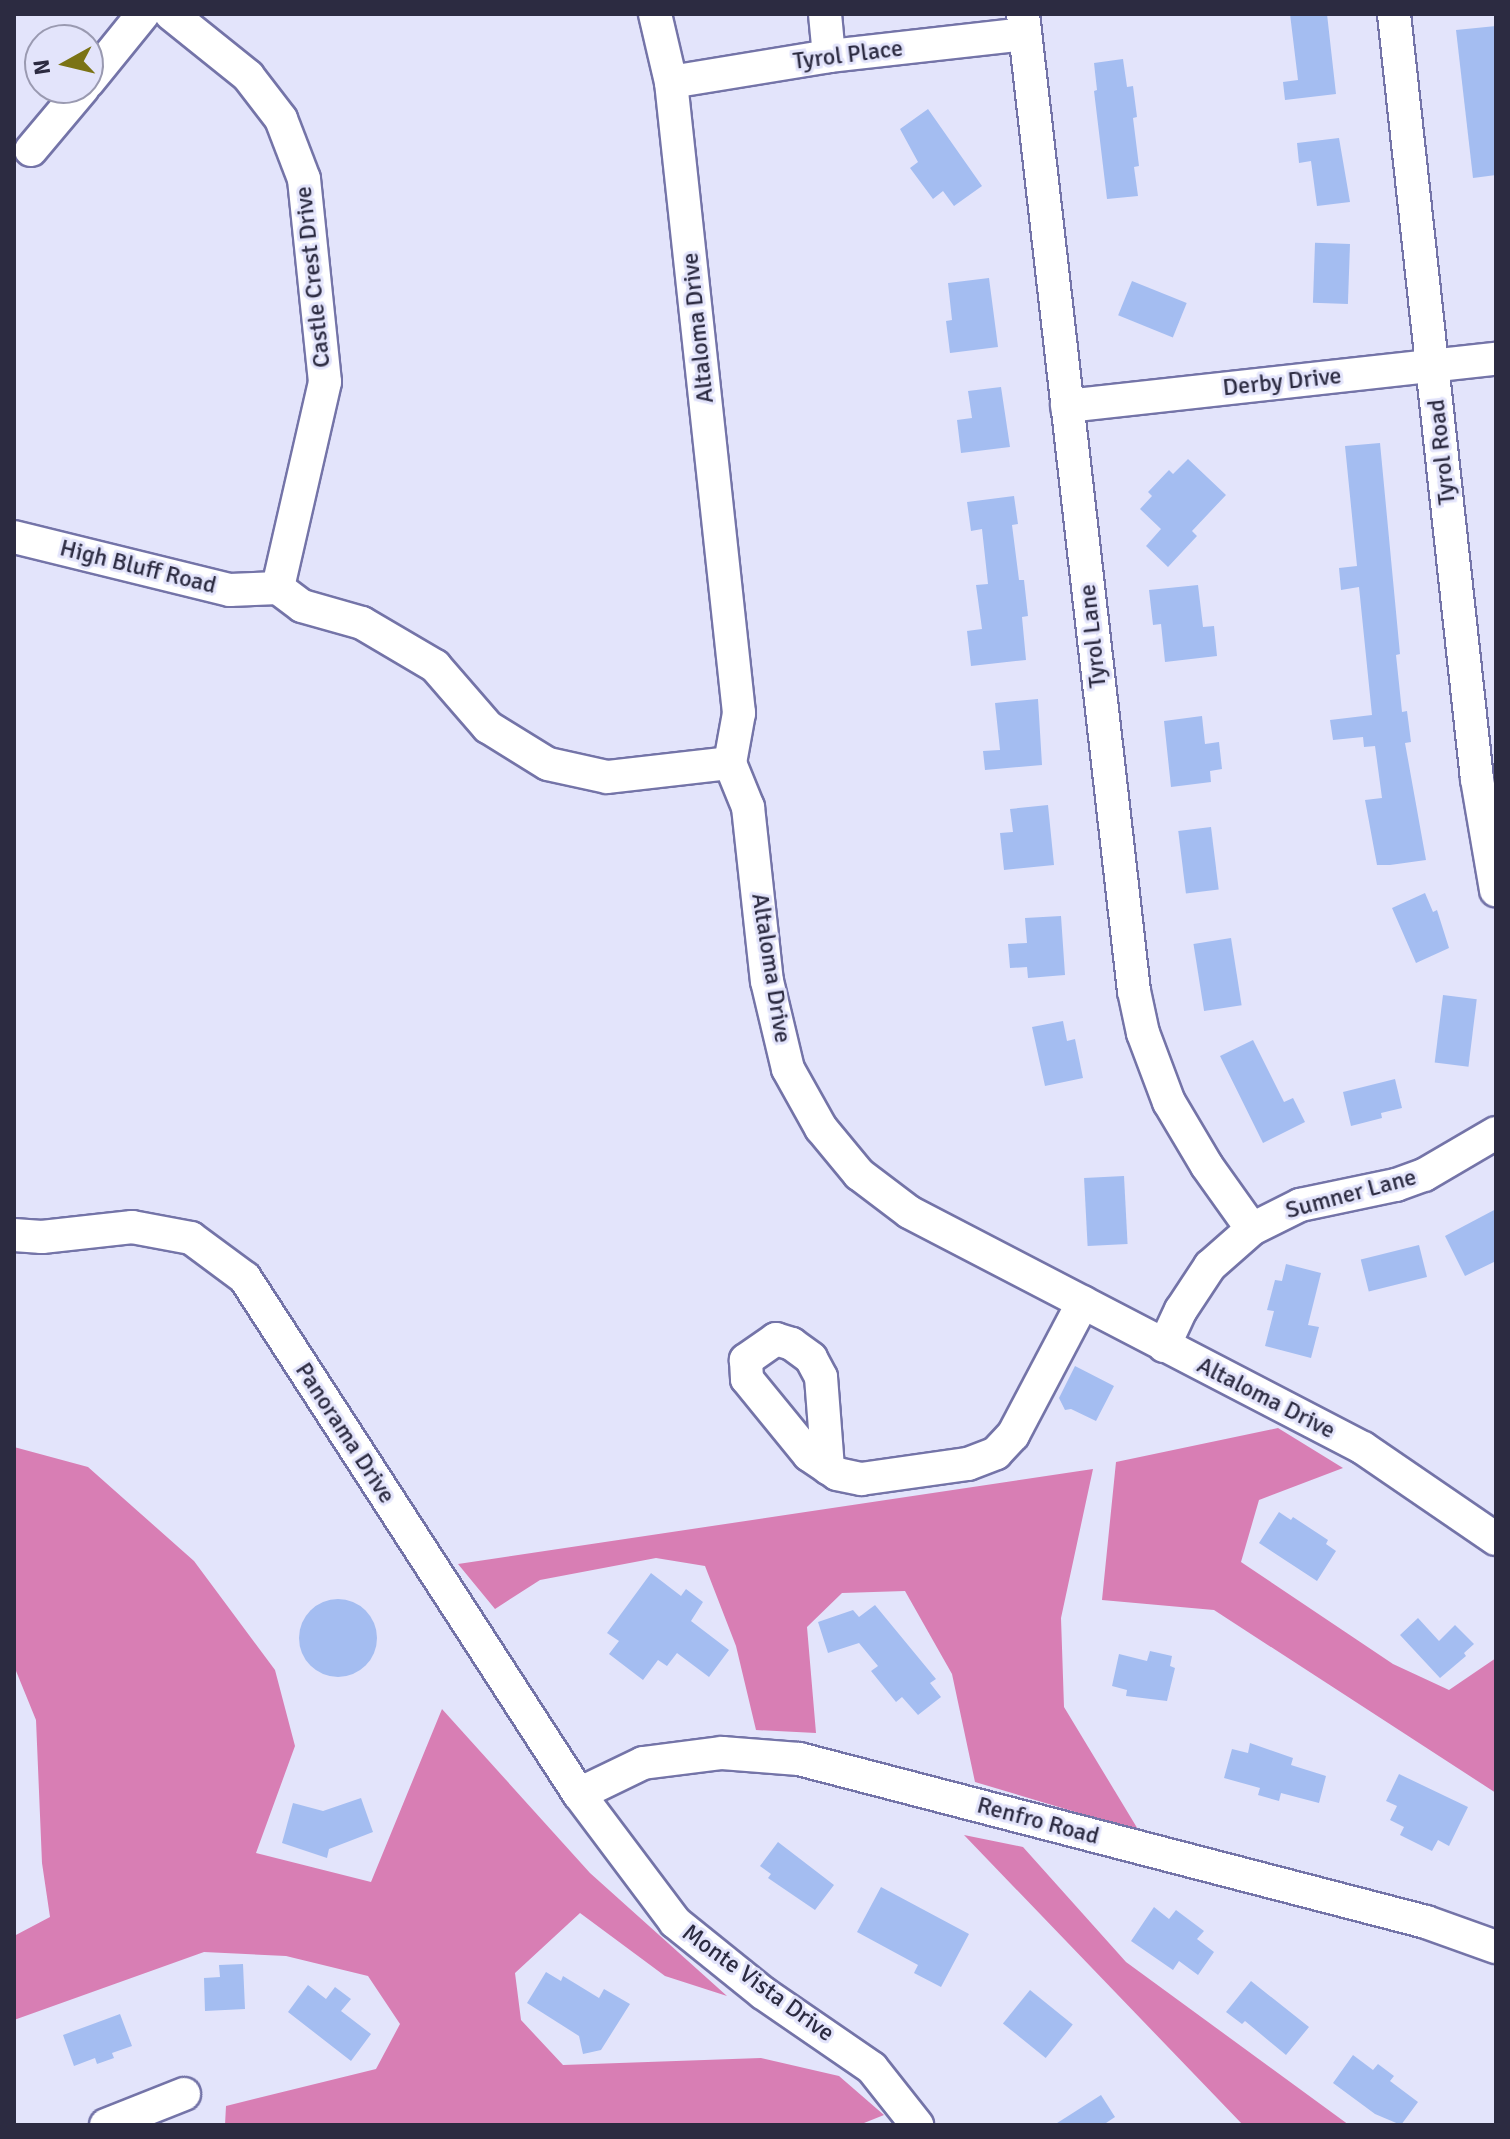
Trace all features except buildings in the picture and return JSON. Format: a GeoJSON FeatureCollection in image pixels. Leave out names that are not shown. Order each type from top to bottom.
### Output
{"type":"FeatureCollection","features":[{"type":"Feature","properties":{"kind":"street"},"geometry":{"type":"LineString","coordinates":[[104,62],[143,14]]}},
{"type":"Feature","properties":{"kind":"street","name":"Castle Crest Drive"},"geometry":{"type":"LineString","coordinates":[[171,14],[248,76],[281,119],[304,179],[325,382],[278,588]]}},
{"type":"Feature","properties":{"kind":"street","name":"Altaloma Drive"},"geometry":{"type":"LineString","coordinates":[[655,14],[671,82],[739,713],[730,763],[748,807],[767,981],[788,1069],[821,1128],[859,1174],[909,1212],[1363,1448],[1496,1539]]}},
{"type":"Feature","properties":{"kind":"street"},"geometry":{"type":"LineString","coordinates":[[825,14],[829,56]]}},
{"type":"Feature","properties":{"kind":"street","name":"Tyrol Road"},"geometry":{"type":"LineString","coordinates":[[1394,14],[1432,365],[1482,691],[1484,831],[1496,890]]}},
{"type":"Feature","properties":{"kind":"street","name":"Tyrol Place"},"geometry":{"type":"LineString","coordinates":[[671,82],[1024,24]]}},
{"type":"Feature","properties":{"kind":"street","name":"Tyrol Lane"},"geometry":{"type":"LineString","coordinates":[[1024,24],[1127,951],[1137,1005],[1154,1068],[1169,1102],[1207,1166],[1252,1229]]}},
{"type":"Feature","properties":{"kind":"street"},"geometry":{"type":"LineString","coordinates":[[31,150],[70,104]]}},
{"type":"Feature","properties":{"kind":"street","name":"Derby Drive"},"geometry":{"type":"LineString","coordinates":[[1067,406],[1496,359]]}},
{"type":"Feature","properties":{"kind":"street","name":"High Bluff Road"},"geometry":{"type":"LineString","coordinates":[[14,537],[230,590],[278,588]]}},
{"type":"Feature","properties":{"kind":"street"},"geometry":{"type":"LineString","coordinates":[[278,588],[302,606],[362,623],[407,647],[435,666],[488,727],[548,764],[607,777],[730,763]]}},
{"type":"Feature","properties":{"kind":"street","name":"Sumner Lane"},"geometry":{"type":"LineString","coordinates":[[1164,1346],[1181,1310],[1210,1266],[1252,1229],[1300,1205],[1396,1185],[1424,1175],[1496,1133]]}},
{"type":"Feature","properties":{"kind":"street","name":"Panorama Drive"},"geometry":{"type":"LineString","coordinates":[[14,1235],[42,1237],[132,1227],[191,1238],[245,1278],[579,1794]]}},
{"type":"Feature","properties":{"kind":"street"},"geometry":{"type":"LineString","coordinates":[[828,1468],[837,1474],[861,1479],[968,1464],[996,1453],[1013,1435],[1083,1302]]}},
{"type":"Feature","properties":{"kind":"street","name":"Renfro Road"},"geometry":{"type":"LineString","coordinates":[[579,1794],[643,1763],[722,1753],[799,1759],[1426,1922],[1496,1947]]}},
{"type":"Feature","properties":{"kind":"street","name":"Monte Vista Drive"},"geometry":{"type":"LineString","coordinates":[[579,1794],[675,1922],[763,1993],[872,2068],[917,2125]]}},
{"type":"Feature","properties":{"kind":"street"},"geometry":{"type":"LineString","coordinates":[[106,2125],[184,2094]]}},
{"type":"Feature","properties":{"kind":"shaded area"},"geometry":{"type":"Polygon","coordinates":[[[1278,1428],[1343,1468],[1259,1500],[1241,1562],[1393,1664],[1449,1690],[1496,1658],[1496,1793],[1214,1610],[1102,1600],[1116,1462],[1278,1428]]]}},
{"type":"Feature","properties":{"kind":"shaded area"},"geometry":{"type":"Polygon","coordinates":[[[14,1447],[88,1467],[194,1561],[275,1670],[295,1746],[256,1853],[371,1882],[442,1709],[590,1873],[727,1996],[665,1976],[580,1913],[515,1973],[521,2020],[563,2065],[761,2058],[839,2076],[884,2115],[859,2125],[225,2125],[226,2106],[376,2069],[400,2024],[368,1976],[286,1956],[204,1952],[14,2020],[14,1936],[50,1917],[42,1863],[36,1720],[14,1666],[14,1447]]]}},
{"type":"Feature","properties":{"kind":"shaded area"},"geometry":{"type":"Polygon","coordinates":[[[1093,1469],[1061,1618],[1064,1707],[1139,1831],[975,1782],[952,1674],[905,1591],[842,1593],[807,1627],[816,1733],[756,1730],[736,1646],[705,1566],[656,1558],[540,1580],[495,1609],[458,1564],[1093,1469]]]}},
{"type":"Feature","properties":{"kind":"shaded area"},"geometry":{"type":"Polygon","coordinates":[[[964,1835],[1023,1847],[1126,1962],[1349,2125],[1243,2125],[964,1835]]]}}]}
